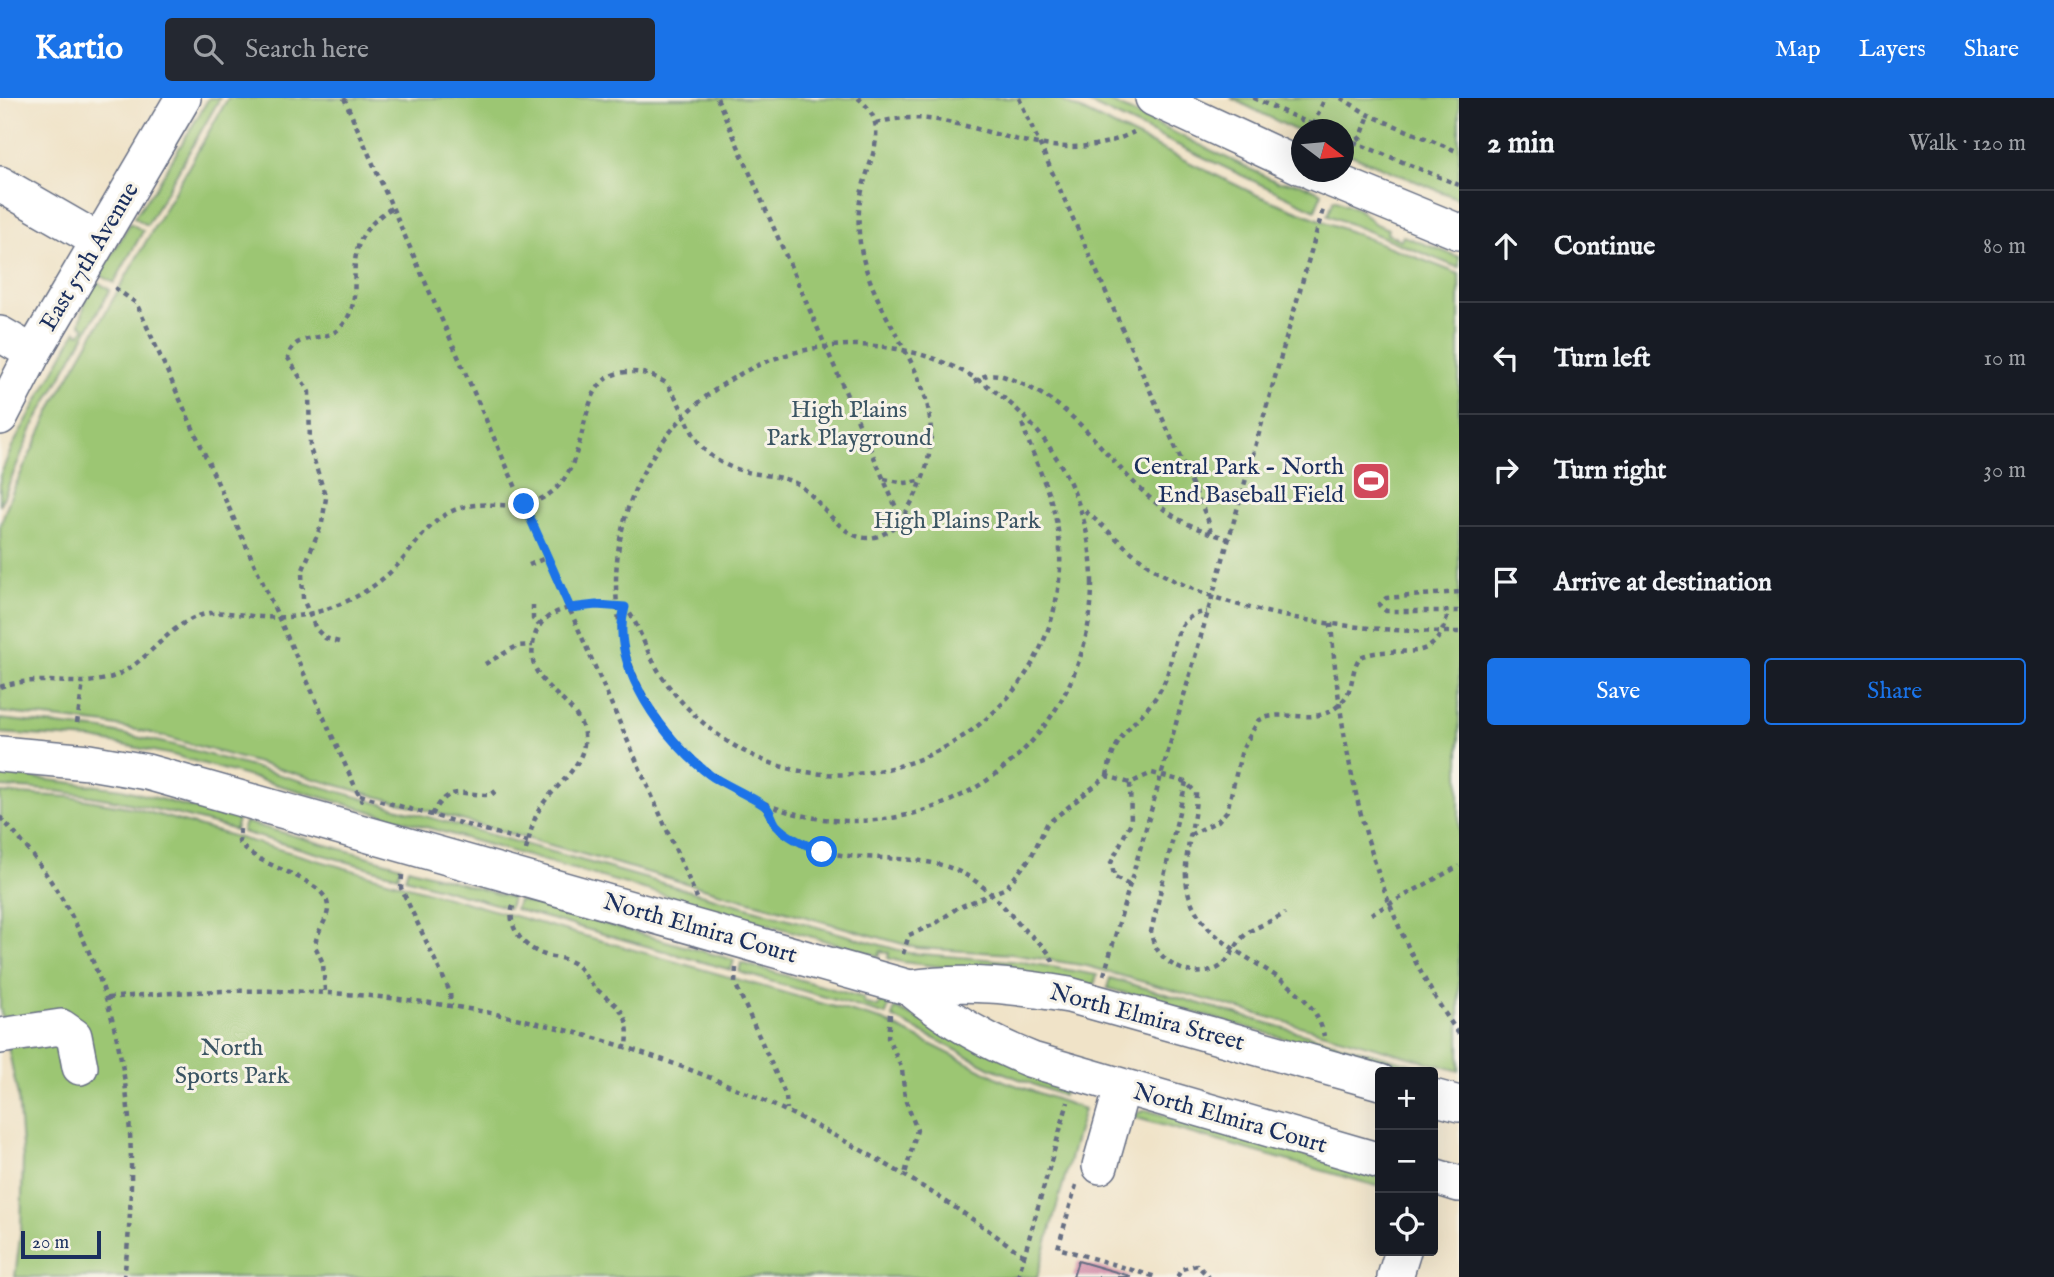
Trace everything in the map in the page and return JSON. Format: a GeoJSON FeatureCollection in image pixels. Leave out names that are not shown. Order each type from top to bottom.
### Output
{"type":"FeatureCollection","features":[{"type":"Feature","properties":{"kind":"street","name":"East 57th Avenue"},"geometry":{"type":"LineString","coordinates":[[0,417],[33,353],[183,98]]}},
{"type":"Feature","properties":{"kind":"street"},"geometry":{"type":"LineString","coordinates":[[1153,98],[1291,162]]}},
{"type":"Feature","properties":{"kind":"street"},"geometry":{"type":"LineString","coordinates":[[0,184],[99,241]]}},
{"type":"Feature","properties":{"kind":"street"},"geometry":{"type":"LineString","coordinates":[[1321,184],[1459,232]]}},
{"type":"Feature","properties":{"kind":"street"},"geometry":{"type":"LineString","coordinates":[[0,334],[33,353]]}},
{"type":"Feature","properties":{"kind":"street","name":"North Elmira Court"},"geometry":{"type":"LineString","coordinates":[[0,754],[89,762],[148,772],[901,986],[940,1013],[1008,1050],[1122,1088],[1375,1160]]}},
{"type":"Feature","properties":{"kind":"street","name":"North Elmira Street"},"geometry":{"type":"LineString","coordinates":[[901,986],[948,983],[1021,987],[1069,995],[1375,1081]]}},
{"type":"Feature","properties":{"kind":"street"},"geometry":{"type":"LineString","coordinates":[[0,1036],[61,1027],[74,1036],[80,1067]]}},
{"type":"Feature","properties":{"kind":"street"},"geometry":{"type":"LineString","coordinates":[[1090,1169],[1122,1088]]}},
{"type":"Feature","properties":{"kind":"street"},"geometry":{"type":"LineString","coordinates":[[1438,1098],[1459,1104]]}},
{"type":"Feature","properties":{"kind":"street"},"geometry":{"type":"LineString","coordinates":[[1438,1178],[1459,1184]]}},
{"type":"Feature","properties":{"kind":"street"},"geometry":{"type":"LineString","coordinates":[[1395,1277],[1401,1256]]}},
{"type":"Feature","properties":{"kind":"path"},"geometry":{"type":"LineString","coordinates":[[344,98],[694,890]]}},
{"type":"Feature","properties":{"kind":"path"},"geometry":{"type":"LineString","coordinates":[[716,98],[901,519]]}},
{"type":"Feature","properties":{"kind":"path"},"geometry":{"type":"LineString","coordinates":[[0,687],[28,679],[83,682],[106,680],[135,666],[178,626],[194,618],[226,613],[279,618],[307,614],[338,605],[371,587],[402,560],[432,524],[446,514],[482,503],[524,504],[550,494],[570,472],[581,444],[588,407],[602,380],[626,372],[656,376],[673,392],[691,434],[715,458],[730,467],[797,484],[848,532],[872,537],[883,534],[901,519],[921,481],[930,438],[928,405],[917,369],[872,290],[860,240],[861,197],[875,148],[876,123],[867,105],[858,98]]}},
{"type":"Feature","properties":{"kind":"path"},"geometry":{"type":"LineString","coordinates":[[1019,98],[1203,508],[1211,533]]}},
{"type":"Feature","properties":{"kind":"path"},"geometry":{"type":"LineString","coordinates":[[1254,98],[1299,119]]}},
{"type":"Feature","properties":{"kind":"path"},"geometry":{"type":"LineString","coordinates":[[1315,119],[1325,98]]}},
{"type":"Feature","properties":{"kind":"path"},"geometry":{"type":"LineString","coordinates":[[1341,98],[1370,115],[1459,152]]}},
{"type":"Feature","properties":{"kind":"path"},"geometry":{"type":"LineString","coordinates":[[1370,115],[1361,137],[1354,143],[1459,185]]}},
{"type":"Feature","properties":{"kind":"path"},"geometry":{"type":"LineString","coordinates":[[876,123],[890,118],[928,117],[1038,144],[1104,144],[1134,132]]}},
{"type":"Feature","properties":{"kind":"path"},"geometry":{"type":"LineString","coordinates":[[1100,987],[1320,216],[1321,184]]}},
{"type":"Feature","properties":{"kind":"path"},"geometry":{"type":"LineString","coordinates":[[339,642],[325,638],[307,614],[301,586],[302,572],[322,523],[326,498],[310,449],[309,392],[291,366],[290,349],[297,342],[334,333],[342,326],[351,305],[354,260],[361,236],[378,216],[393,207]]}},
{"type":"Feature","properties":{"kind":"path"},"geometry":{"type":"LineString","coordinates":[[115,288],[136,303],[145,320],[359,795],[528,842],[542,805],[581,754],[583,733],[572,711],[536,669],[533,645],[539,625],[547,617],[570,608],[596,605],[625,607],[636,619],[654,664],[682,702],[719,735],[741,749],[785,767],[829,774],[877,772],[926,759],[972,733],[1011,695],[1040,650],[1055,606],[1060,565],[1056,513],[1021,422]]}},
{"type":"Feature","properties":{"kind":"path"},"geometry":{"type":"LineString","coordinates":[[625,598],[620,625],[626,655],[639,688],[674,742],[710,775],[766,806],[802,816],[867,821],[917,814],[964,795],[987,781],[1026,748],[1044,727],[1070,684],[1086,633],[1093,583],[1084,511],[1068,476],[1045,439],[974,382],[946,366],[908,352],[858,342],[793,347],[743,367],[709,389],[682,415],[659,445],[640,482],[629,534]]}},
{"type":"Feature","properties":{"kind":"path"},"geometry":{"type":"LineString","coordinates":[[974,382],[984,374],[993,373],[1024,385],[1058,404],[1084,426],[1150,498],[1180,520],[1228,539]]}},
{"type":"Feature","properties":{"kind":"path"},"geometry":{"type":"LineString","coordinates":[[883,478],[905,483],[921,481]]}},
{"type":"Feature","properties":{"kind":"path"},"geometry":{"type":"LineString","coordinates":[[1084,511],[1157,571],[1212,596],[1331,623],[1402,631],[1459,632]]}},
{"type":"Feature","properties":{"kind":"path"},"geometry":{"type":"LineString","coordinates":[[529,565],[548,557]]}},
{"type":"Feature","properties":{"kind":"path"},"geometry":{"type":"LineString","coordinates":[[1459,592],[1386,598],[1379,604],[1386,611],[1459,611]]}},
{"type":"Feature","properties":{"kind":"path"},"geometry":{"type":"LineString","coordinates":[[533,605],[533,619],[539,625]]}},
{"type":"Feature","properties":{"kind":"path"},"geometry":{"type":"LineString","coordinates":[[905,1174],[916,1130],[905,1099],[902,1069],[888,1038],[887,1028],[901,986],[909,935],[935,924],[957,908],[1006,888],[1023,868],[1047,824],[1107,776],[1116,743],[1157,696],[1165,682],[1171,653],[1182,625],[1189,617],[1207,612]]}},
{"type":"Feature","properties":{"kind":"path"},"geometry":{"type":"LineString","coordinates":[[1190,835],[1218,821],[1227,811],[1242,750],[1258,722],[1277,715],[1313,718],[1339,705],[1349,690],[1360,657],[1430,646],[1443,632],[1448,613]]}},
{"type":"Feature","properties":{"kind":"path"},"geometry":{"type":"LineString","coordinates":[[1331,623],[1339,705],[1354,791],[1390,903],[1414,955],[1459,1034]]}},
{"type":"Feature","properties":{"kind":"path"},"geometry":{"type":"LineString","coordinates":[[485,664],[517,646],[533,645]]}},
{"type":"Feature","properties":{"kind":"path"},"geometry":{"type":"LineString","coordinates":[[77,723],[83,682]]}},
{"type":"Feature","properties":{"kind":"path"},"geometry":{"type":"LineString","coordinates":[[1107,776],[1129,783],[1145,774],[1161,775],[1186,782],[1196,793],[1186,860],[1189,894],[1205,922],[1234,950],[1297,993],[1316,1016],[1324,1036]]}},
{"type":"Feature","properties":{"kind":"path"},"geometry":{"type":"LineString","coordinates":[[1186,782],[1151,932],[1152,944],[1168,962],[1193,971],[1217,968],[1246,934],[1285,914]]}},
{"type":"Feature","properties":{"kind":"path"},"geometry":{"type":"LineString","coordinates":[[1129,783],[1131,822],[1111,863],[1115,878],[1129,885]]}},
{"type":"Feature","properties":{"kind":"path"},"geometry":{"type":"LineString","coordinates":[[432,815],[445,796],[452,793],[491,795],[497,790]]}},
{"type":"Feature","properties":{"kind":"path"},"geometry":{"type":"LineString","coordinates":[[766,806],[777,826],[784,832],[822,852],[857,858],[924,860],[962,873],[993,895],[1027,933],[1046,949],[1053,962]]}},
{"type":"Feature","properties":{"kind":"path"},"geometry":{"type":"LineString","coordinates":[[242,821],[238,834],[243,849],[310,883],[325,897],[328,908],[315,946],[323,963],[325,991]]}},
{"type":"Feature","properties":{"kind":"path"},"geometry":{"type":"LineString","coordinates":[[1371,914],[1459,866]]}},
{"type":"Feature","properties":{"kind":"path"},"geometry":{"type":"LineString","coordinates":[[404,867],[401,888],[450,992],[452,1005]]}},
{"type":"Feature","properties":{"kind":"path"},"geometry":{"type":"LineString","coordinates":[[515,898],[511,912],[516,932],[542,954],[573,962],[598,990],[618,1004],[627,1023],[627,1046]]}},
{"type":"Feature","properties":{"kind":"path"},"geometry":{"type":"LineString","coordinates":[[738,961],[735,983],[786,1096],[787,1110]]}},
{"type":"Feature","properties":{"kind":"path"},"geometry":{"type":"LineString","coordinates":[[108,999],[208,990],[325,991],[452,1005],[555,1026],[627,1046],[731,1084],[787,1110],[905,1174],[1024,1256]]}},
{"type":"Feature","properties":{"kind":"path"},"geometry":{"type":"LineString","coordinates":[[1018,1277],[1072,1088]]}},
{"type":"Feature","properties":{"kind":"path"},"geometry":{"type":"LineString","coordinates":[[1090,1169],[1058,1248],[1156,1276]]}},
{"type":"Feature","properties":{"kind":"path"},"geometry":{"type":"LineString","coordinates":[[1177,1277],[1182,1269],[1197,1265],[1209,1277]]}},
{"type":"Feature","properties":{"kind":"green space"},"geometry":{"type":"Polygon","coordinates":[[[209,98],[220,98],[147,225],[134,217],[158,184],[209,98]]]}},
{"type":"Feature","properties":{"kind":"green space","name":"High Plains Park"},"geometry":{"type":"Polygon","coordinates":[[[228,98],[1056,98],[1259,196],[1459,274],[1459,1071],[1087,966],[1011,954],[917,948],[151,733],[107,724],[0,712],[0,526],[11,495],[55,401],[228,98]]]}},
{"type":"Feature","properties":{"kind":"green space"},"geometry":{"type":"Polygon","coordinates":[[[1078,98],[1102,98],[1277,182],[1300,183],[1322,193],[1315,210],[1078,98]]]}},
{"type":"Feature","properties":{"kind":"green space"},"geometry":{"type":"Polygon","coordinates":[[[1231,98],[1459,98],[1459,199],[1354,156],[1354,119],[1291,119],[1291,128],[1231,98]]]}},
{"type":"Feature","properties":{"kind":"green space"},"geometry":{"type":"Polygon","coordinates":[[[1334,199],[1358,209],[1375,224],[1388,229],[1387,234],[1401,240],[1403,236],[1459,257],[1459,268],[1328,215],[1334,199]]]}},
{"type":"Feature","properties":{"kind":"green space"},"geometry":{"type":"Polygon","coordinates":[[[130,223],[143,231],[114,283],[100,275],[130,223]]]}},
{"type":"Feature","properties":{"kind":"green space"},"geometry":{"type":"Polygon","coordinates":[[[96,281],[110,290],[32,428],[0,506],[0,476],[12,447],[76,331],[80,334],[85,327],[80,324],[86,298],[96,281]]]}},
{"type":"Feature","properties":{"kind":"green space"},"geometry":{"type":"Polygon","coordinates":[[[0,719],[103,730],[174,745],[909,953],[1023,962],[1097,975],[1094,985],[902,962],[888,958],[889,953],[881,951],[879,956],[173,755],[93,739],[0,733],[0,719]]]}},
{"type":"Feature","properties":{"kind":"green space"},"geometry":{"type":"Polygon","coordinates":[[[0,774],[122,789],[238,820],[235,830],[119,801],[60,791],[0,787],[0,774]]]}},
{"type":"Feature","properties":{"kind":"green space","name":"North Sports Park"},"geometry":{"type":"Polygon","coordinates":[[[0,793],[70,797],[134,808],[884,1021],[1004,1081],[1084,1109],[1037,1277],[15,1277],[21,1230],[23,1159],[18,1096],[0,1008],[0,793]]]}},
{"type":"Feature","properties":{"kind":"green space"},"geometry":{"type":"Polygon","coordinates":[[[245,822],[401,866],[398,876],[242,832],[245,822]]]}},
{"type":"Feature","properties":{"kind":"green space"},"geometry":{"type":"Polygon","coordinates":[[[408,868],[512,898],[509,908],[405,878],[408,868]]]}},
{"type":"Feature","properties":{"kind":"green space"},"geometry":{"type":"Polygon","coordinates":[[[518,900],[734,960],[731,970],[515,909],[518,900]]]}},
{"type":"Feature","properties":{"kind":"green space"},"geometry":{"type":"Polygon","coordinates":[[[741,963],[864,998],[863,1003],[878,1007],[880,1002],[889,1005],[886,1015],[739,972],[741,963]]]}},
{"type":"Feature","properties":{"kind":"green space"},"geometry":{"type":"Polygon","coordinates":[[[1110,978],[1417,1066],[1386,1067],[1107,988],[1110,978]]]}},
{"type":"Feature","properties":{"kind":"green space"},"geometry":{"type":"Polygon","coordinates":[[[895,1008],[1065,1086],[1063,1096],[991,1068],[892,1017],[895,1008]]]}},
{"type":"Feature","properties":{"kind":"green space"},"geometry":{"type":"Polygon","coordinates":[[[1146,1110],[1375,1176],[1375,1186],[1130,1116],[1146,1110]]]}},
{"type":"Feature","properties":{"kind":"building"},"geometry":{"type":"Polygon","coordinates":[[[1078,1261],[1130,1276],[1130,1277],[1073,1277],[1078,1261]]]}},
{"type":"Feature","properties":{"kind":"place","name":"Central Park - North End Baseball Field"},"geometry":{"type":"Point","coordinates":[1371,481]}},
{"type":"Feature","properties":{"kind":"route"},"geometry":{"type":"LineString","coordinates":[[524,504],[570,608],[596,605],[625,607],[620,625],[634,678],[658,721],[674,742],[710,775],[729,788],[766,806],[777,826],[784,832],[822,852]]}},
{"type":"Feature","properties":{"kind":"park label","name":"High Plains Park Playground"},"geometry":{"type":"Point","coordinates":[849,424]}}]}
